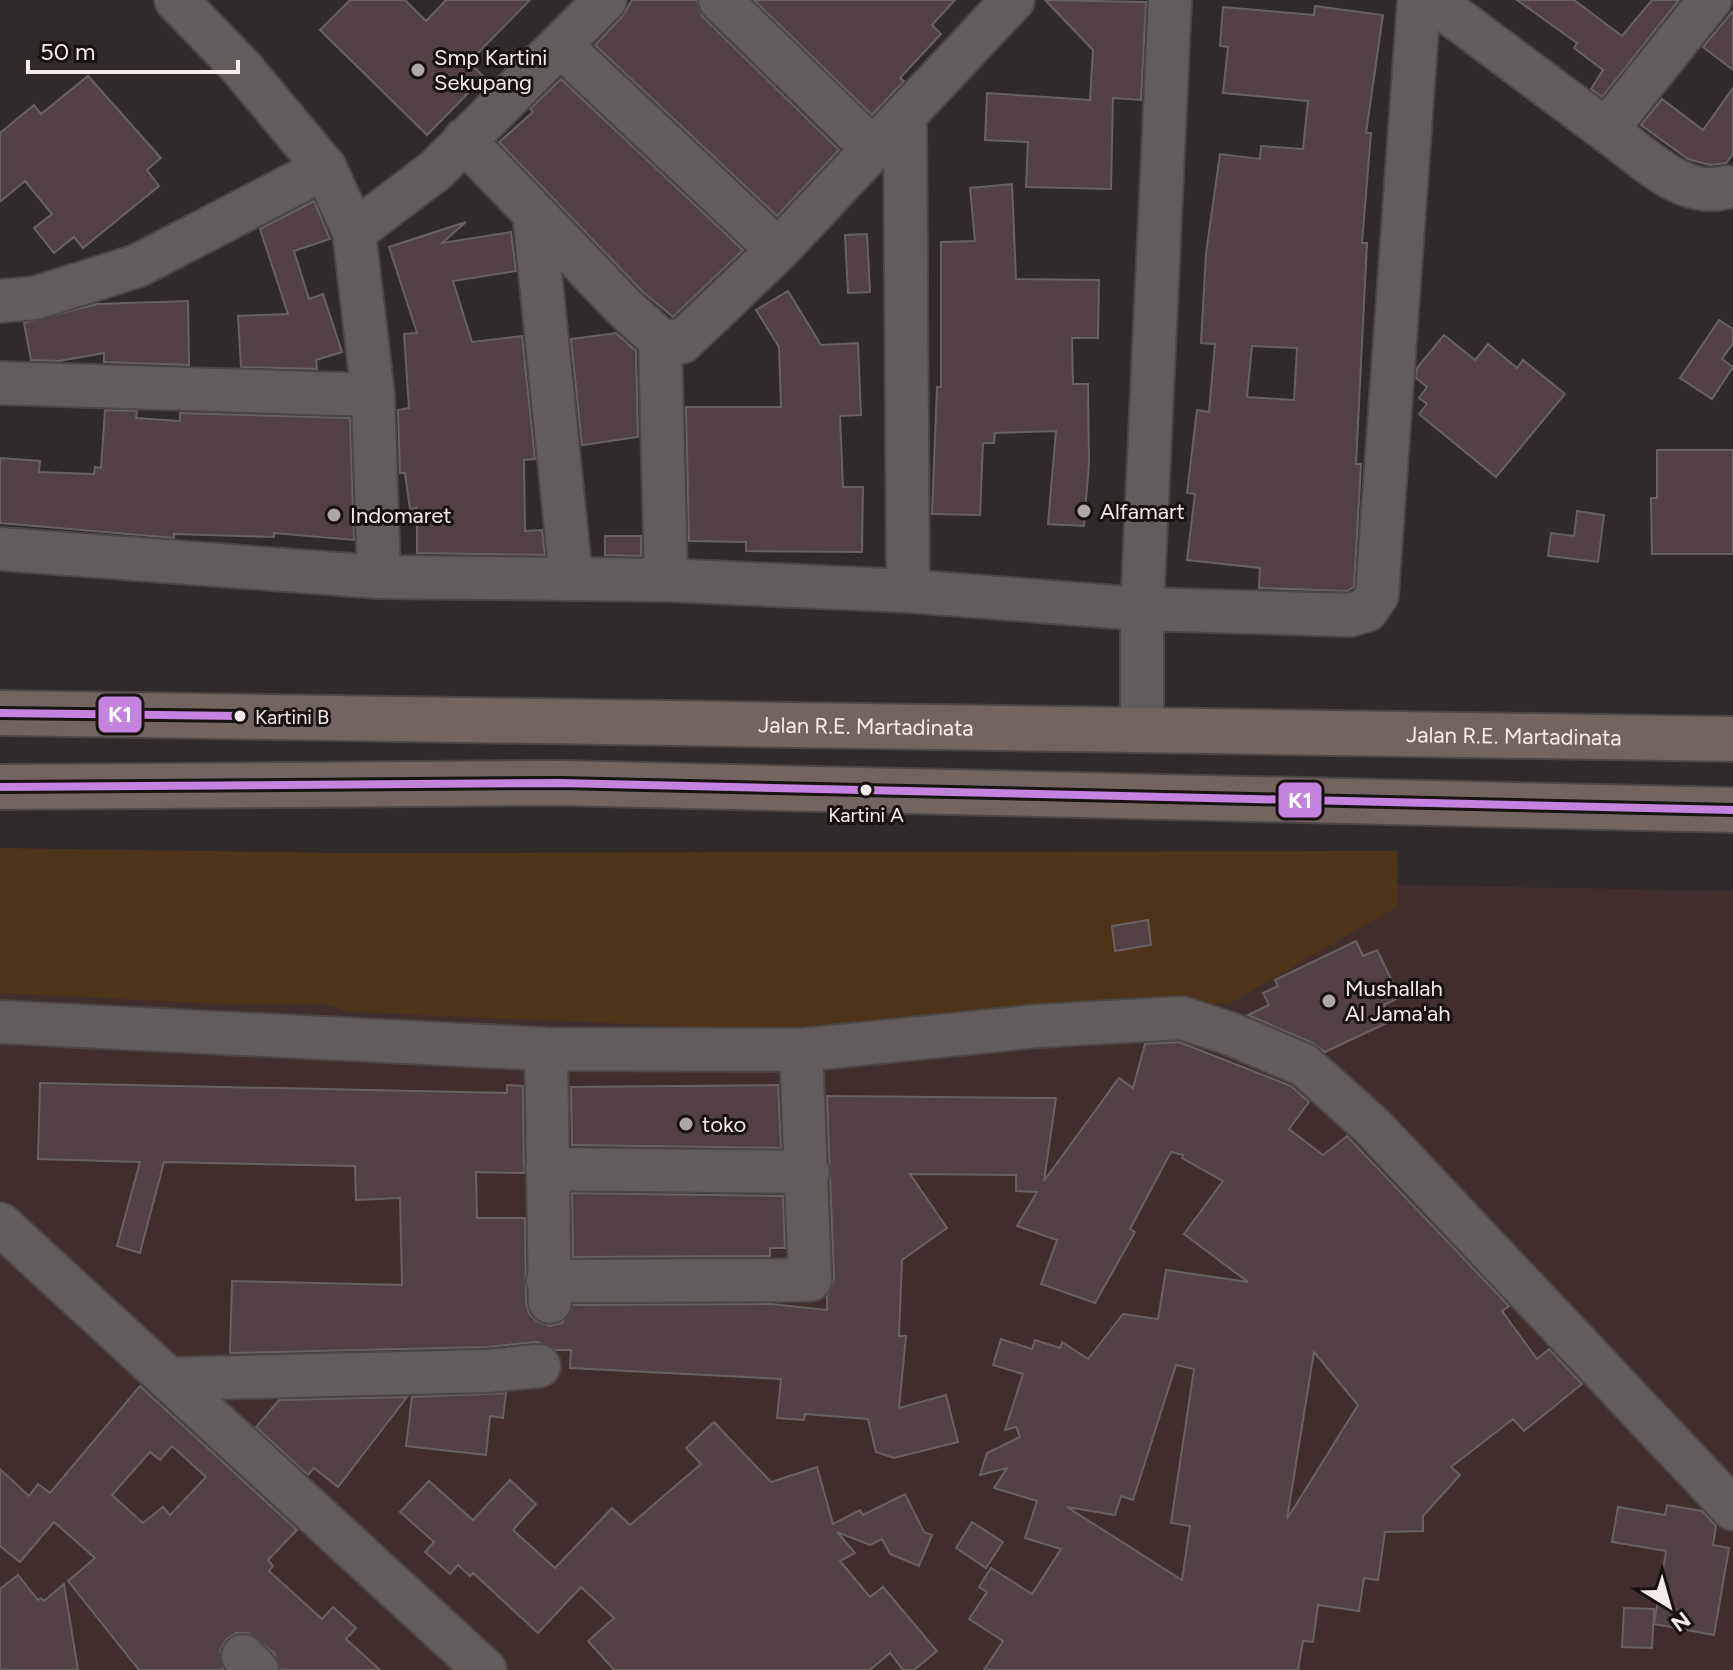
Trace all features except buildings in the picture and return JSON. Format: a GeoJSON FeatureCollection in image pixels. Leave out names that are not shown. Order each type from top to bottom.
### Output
{"type":"FeatureCollection","features":[{"type":"Feature","properties":{"kind":"highway","name":"Jalan R.E. Martadinata"},"geometry":{"type":"LineString","coordinates":[[0,713],[1733,739]]}},
{"type":"Feature","properties":{"kind":"highway"},"geometry":{"type":"LineString","coordinates":[[560,721],[560,783]]}},
{"type":"Feature","properties":{"kind":"highway"},"geometry":{"type":"LineString","coordinates":[[0,787],[560,783],[1733,810]]}},
{"type":"Feature","properties":{"kind":"street"},"geometry":{"type":"LineString","coordinates":[[176,0],[240,66],[325,168],[354,232],[373,395],[379,577]]}},
{"type":"Feature","properties":{"kind":"street"},"geometry":{"type":"LineString","coordinates":[[354,232],[436,170],[605,0]]}},
{"type":"Feature","properties":{"kind":"street"},"geometry":{"type":"LineString","coordinates":[[720,0],[872,148]]}},
{"type":"Feature","properties":{"kind":"street"},"geometry":{"type":"LineString","coordinates":[[464,140],[660,340],[682,342],[778,250],[1013,0]]}},
{"type":"Feature","properties":{"kind":"street"},"geometry":{"type":"LineString","coordinates":[[1142,731],[1142,609],[1170,0]]}},
{"type":"Feature","properties":{"kind":"street"},"geometry":{"type":"LineString","coordinates":[[0,549],[379,577],[666,580],[908,591],[1142,609],[1350,615],[1367,610],[1377,595],[1419,0]]}},
{"type":"Feature","properties":{"kind":"street"},"geometry":{"type":"LineString","coordinates":[[1432,0],[1686,187],[1709,192],[1727,187]]}},
{"type":"Feature","properties":{"kind":"street"},"geometry":{"type":"LineString","coordinates":[[1606,130],[1710,0]]}},
{"type":"Feature","properties":{"kind":"street"},"geometry":{"type":"LineString","coordinates":[[560,45],[778,250]]}},
{"type":"Feature","properties":{"kind":"street"},"geometry":{"type":"LineString","coordinates":[[905,116],[908,591]]}},
{"type":"Feature","properties":{"kind":"street"},"geometry":{"type":"LineString","coordinates":[[0,301],[35,298],[137,266],[325,168]]}},
{"type":"Feature","properties":{"kind":"street"},"geometry":{"type":"LineString","coordinates":[[534,213],[571,578]]}},
{"type":"Feature","properties":{"kind":"street"},"geometry":{"type":"LineString","coordinates":[[660,340],[666,580]]}},
{"type":"Feature","properties":{"kind":"street"},"geometry":{"type":"LineString","coordinates":[[0,383],[373,395]]}},
{"type":"Feature","properties":{"kind":"street"},"geometry":{"type":"LineString","coordinates":[[0,1022],[546,1049],[801,1050],[1038,1026],[1182,1018],[1231,1034],[1304,1065],[1373,1127],[1733,1509]]}},
{"type":"Feature","properties":{"kind":"street"},"geometry":{"type":"LineString","coordinates":[[546,1049],[549,1292],[810,1280],[801,1050]]}},
{"type":"Feature","properties":{"kind":"street"},"geometry":{"type":"LineString","coordinates":[[547,1169],[808,1172]]}},
{"type":"Feature","properties":{"kind":"street"},"geometry":{"type":"LineString","coordinates":[[0,1224],[485,1670]]}},
{"type":"Feature","properties":{"kind":"street"},"geometry":{"type":"LineString","coordinates":[[170,1379],[487,1371],[539,1366]]}},
{"type":"Feature","properties":{"kind":"shaded area"},"geometry":{"type":"Polygon","coordinates":[[[0,848],[338,853],[1397,851],[1398,906],[1230,1003],[818,1032],[351,1012],[325,1004],[224,1004],[0,993],[0,848]]]}},
{"type":"Feature","properties":{"kind":"shaded area"},"geometry":{"type":"Polygon","coordinates":[[[0,859],[1733,891],[1733,1670],[0,1670],[0,859]]]}},
{"type":"Feature","properties":{"kind":"transit line","name":"K1"},"geometry":{"type":"LineString","coordinates":[[0,713],[240,716]]}},
{"type":"Feature","properties":{"kind":"transit line","name":"K1"},"geometry":{"type":"LineString","coordinates":[[0,787],[560,783],[1733,810]]}},
{"type":"Feature","properties":{"kind":"place","name":"Smp Kartini Sekupang"},"geometry":{"type":"Point","coordinates":[418,70]}},
{"type":"Feature","properties":{"kind":"place","name":"Alfamart"},"geometry":{"type":"Point","coordinates":[1084,511]}},
{"type":"Feature","properties":{"kind":"place","name":"Indomaret"},"geometry":{"type":"Point","coordinates":[334,515]}},
{"type":"Feature","properties":{"kind":"place","name":"Kartini B"},"geometry":{"type":"Point","coordinates":[240,716]}},
{"type":"Feature","properties":{"kind":"place","name":"Kartini A"},"geometry":{"type":"Point","coordinates":[866,790]}},
{"type":"Feature","properties":{"kind":"place","name":"Mushallah Al Jama'ah"},"geometry":{"type":"Point","coordinates":[1329,1001]}},
{"type":"Feature","properties":{"kind":"place","name":"toko"},"geometry":{"type":"Point","coordinates":[686,1124]}}]}
